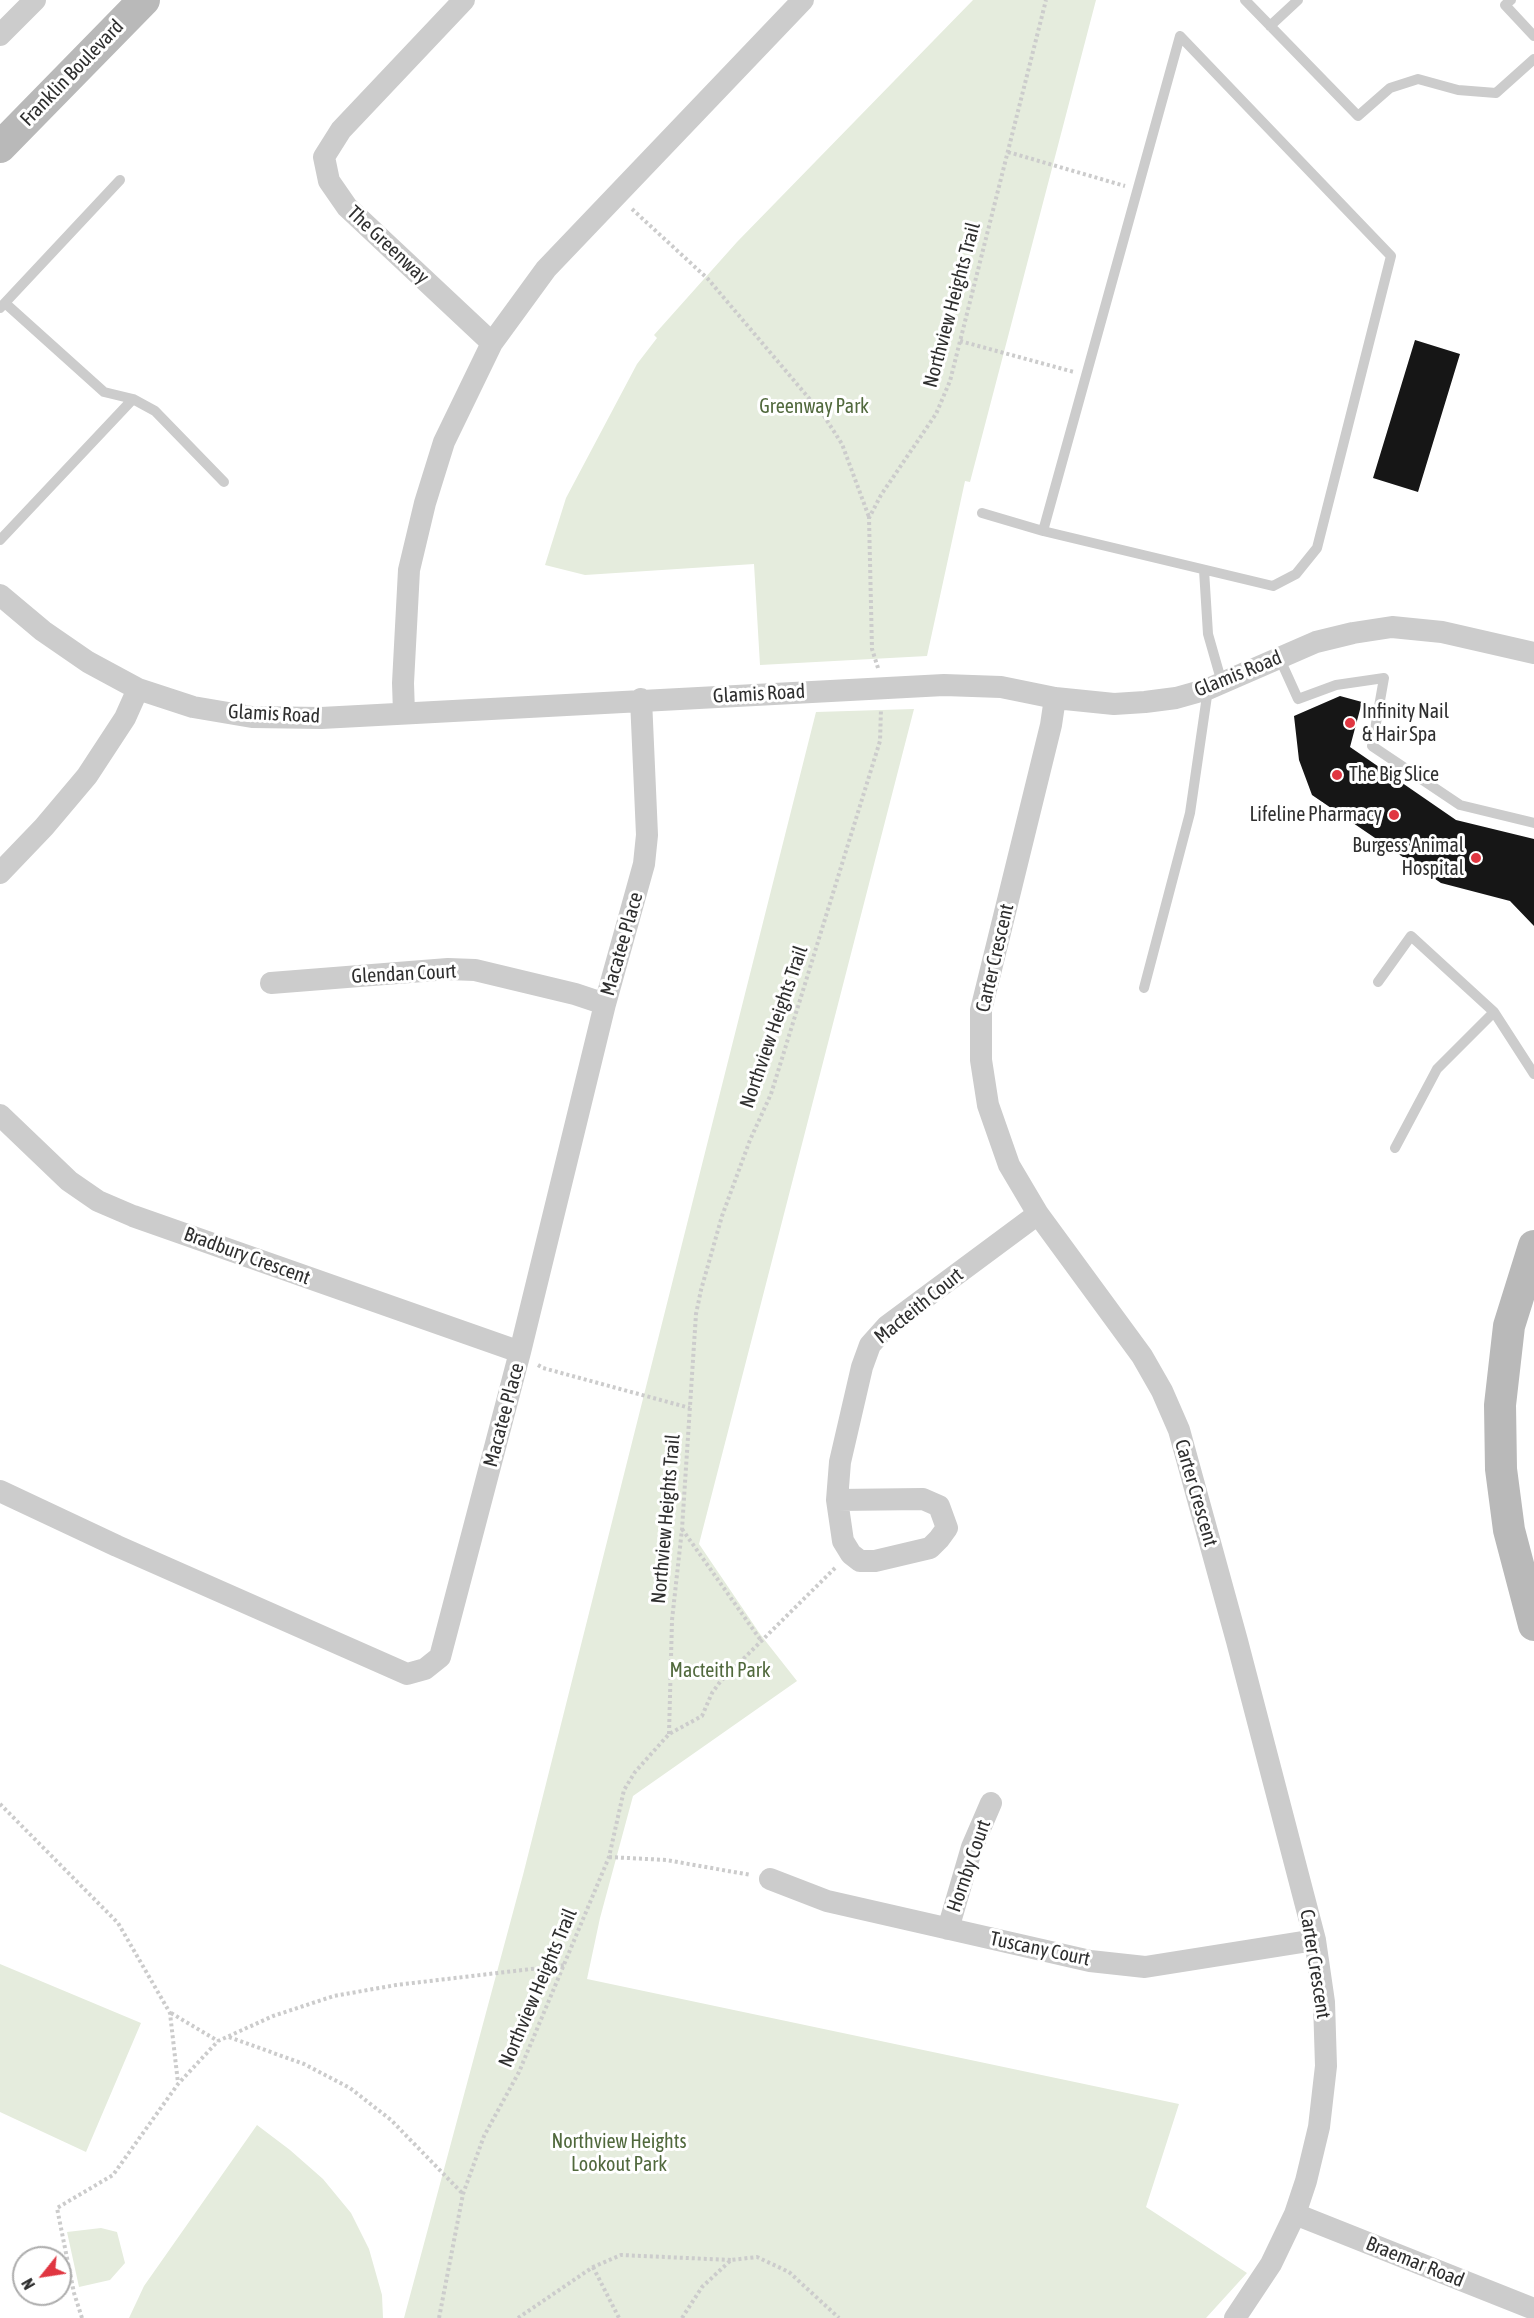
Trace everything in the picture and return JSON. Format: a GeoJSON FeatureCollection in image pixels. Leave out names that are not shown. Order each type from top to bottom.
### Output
{"type":"FeatureCollection","features":[{"type":"Feature","properties":{"kind":"street"},"geometry":{"type":"LineString","coordinates":[[0,35],[35,0]]}},
{"type":"Feature","properties":{"kind":"street","name":"Franklin Boulevard"},"geometry":{"type":"LineString","coordinates":[[0,147],[144,0]]}},
{"type":"Feature","properties":{"kind":"street","name":"The Greenway"},"geometry":{"type":"LineString","coordinates":[[464,0],[341,130],[324,157],[329,181],[346,207],[492,343]]}},
{"type":"Feature","properties":{"kind":"street"},"geometry":{"type":"LineString","coordinates":[[404,713],[403,682],[409,570],[425,503],[444,442],[492,343],[546,269],[803,0]]}},
{"type":"Feature","properties":{"kind":"street","name":"Glamis Road"},"geometry":{"type":"LineString","coordinates":[[0,595],[43,631],[88,662],[138,689],[194,707],[252,717],[321,718],[640,699],[944,685],[1001,687],[1055,698],[1114,704],[1176,698],[1215,686],[1316,642],[1392,627],[1442,632],[1534,654]]}},
{"type":"Feature","properties":{"kind":"street"},"geometry":{"type":"LineString","coordinates":[[0,873],[44,827],[87,776],[126,718],[138,689]]}},
{"type":"Feature","properties":{"kind":"street","name":"Carter Crescent"},"geometry":{"type":"LineString","coordinates":[[1055,698],[1051,724],[981,1010],[981,1060],[988,1105],[1009,1166],[1038,1214],[1142,1356],[1162,1391],[1179,1430],[1315,1940],[1324,2002],[1326,2066],[1318,2127],[1306,2181],[1295,2214],[1270,2264],[1235,2318]]}},
{"type":"Feature","properties":{"kind":"street","name":"Macatee Place"},"geometry":{"type":"LineString","coordinates":[[0,1491],[117,1546],[407,1674],[425,1668],[440,1657],[520,1352],[605,1004],[644,864],[647,835],[640,699]]}},
{"type":"Feature","properties":{"kind":"street","name":"Glendan Court"},"geometry":{"type":"LineString","coordinates":[[271,983],[448,969],[475,970],[575,994],[605,1004]]}},
{"type":"Feature","properties":{"kind":"street","name":"Bradbury Crescent"},"geometry":{"type":"LineString","coordinates":[[0,1115],[69,1181],[98,1201],[132,1216],[520,1352]]}},
{"type":"Feature","properties":{"kind":"street","name":"Macteith Court"},"geometry":{"type":"LineString","coordinates":[[850,1554],[843,1541],[837,1500],[840,1462],[853,1398],[870,1345],[887,1326],[1038,1214]]}},
{"type":"Feature","properties":{"kind":"street"},"geometry":{"type":"LineString","coordinates":[[1534,1246],[1509,1326],[1500,1406],[1501,1469],[1509,1530],[1534,1625]]}},
{"type":"Feature","properties":{"kind":"street"},"geometry":{"type":"LineString","coordinates":[[837,1500],[923,1499],[939,1506],[947,1528],[930,1548],[875,1561],[860,1561],[850,1554]]}},
{"type":"Feature","properties":{"kind":"street","name":"Hornby Court"},"geometry":{"type":"LineString","coordinates":[[948,1929],[972,1846],[991,1803]]}},
{"type":"Feature","properties":{"kind":"street","name":"Tuscany Court"},"geometry":{"type":"LineString","coordinates":[[770,1879],[828,1901],[1090,1961],[1145,1966],[1315,1940]]}},
{"type":"Feature","properties":{"kind":"street","name":"Braemar Road"},"geometry":{"type":"LineString","coordinates":[[1295,2214],[1534,2309]]}},
{"type":"Feature","properties":{"kind":"lane"},"geometry":{"type":"LineString","coordinates":[[1245,0],[1358,116],[1390,88],[1419,79],[1458,90],[1496,93],[1534,59]]}},
{"type":"Feature","properties":{"kind":"lane"},"geometry":{"type":"LineString","coordinates":[[1270,26],[1298,0]]}},
{"type":"Feature","properties":{"kind":"lane"},"geometry":{"type":"LineString","coordinates":[[1510,0],[1505,5],[1534,36]]}},
{"type":"Feature","properties":{"kind":"lane"},"geometry":{"type":"LineString","coordinates":[[982,513],[1043,531],[1273,586],[1296,574],[1317,548],[1391,256],[1180,36],[1043,531]]}},
{"type":"Feature","properties":{"kind":"lane"},"geometry":{"type":"LineString","coordinates":[[120,180],[3,306],[104,392],[134,399],[155,411],[225,482]]}},
{"type":"Feature","properties":{"kind":"lane"},"geometry":{"type":"LineString","coordinates":[[0,540],[134,399]]}},
{"type":"Feature","properties":{"kind":"lane"},"geometry":{"type":"LineString","coordinates":[[1144,988],[1190,813],[1215,686],[1208,634],[1204,570]]}},
{"type":"Feature","properties":{"kind":"lane"},"geometry":{"type":"LineString","coordinates":[[1279,657],[1298,699],[1336,685],[1384,678],[1372,746],[1460,805],[1534,823]]}},
{"type":"Feature","properties":{"kind":"lane"},"geometry":{"type":"LineString","coordinates":[[1378,982],[1411,936],[1494,1012],[1534,1074]]}},
{"type":"Feature","properties":{"kind":"lane"},"geometry":{"type":"LineString","coordinates":[[1395,1148],[1437,1069],[1494,1012]]}},
{"type":"Feature","properties":{"kind":"path","name":"Northview Heights Trail"},"geometry":{"type":"LineString","coordinates":[[879,675],[878,664],[872,650],[869,518],[881,495],[936,414],[950,381],[1046,0]]}},
{"type":"Feature","properties":{"kind":"path"},"geometry":{"type":"LineString","coordinates":[[1008,152],[1137,190]]}},
{"type":"Feature","properties":{"kind":"path"},"geometry":{"type":"LineString","coordinates":[[616,194],[708,279],[824,416],[842,444],[869,518]]}},
{"type":"Feature","properties":{"kind":"path"},"geometry":{"type":"LineString","coordinates":[[960,341],[1086,375]]}},
{"type":"Feature","properties":{"kind":"path","name":"Northview Heights Trail"},"geometry":{"type":"LineString","coordinates":[[439,2318],[463,2194],[484,2136],[519,2072],[566,1965],[609,1857],[624,1790],[635,1772],[669,1734],[672,1620],[682,1529],[696,1314],[722,1216],[750,1140],[771,1094],[880,741],[881,701]]}},
{"type":"Feature","properties":{"kind":"path"},"geometry":{"type":"LineString","coordinates":[[520,1352],[543,1368],[690,1408]]}},
{"type":"Feature","properties":{"kind":"path"},"geometry":{"type":"LineString","coordinates":[[682,1529],[762,1642]]}},
{"type":"Feature","properties":{"kind":"path"},"geometry":{"type":"LineString","coordinates":[[669,1734],[702,1716],[712,1693],[720,1682],[850,1554]]}},
{"type":"Feature","properties":{"kind":"path"},"geometry":{"type":"LineString","coordinates":[[0,1804],[118,1923],[170,2013],[178,2084]]}},
{"type":"Feature","properties":{"kind":"path"},"geometry":{"type":"LineString","coordinates":[[609,1857],[666,1860],[770,1879]]}},
{"type":"Feature","properties":{"kind":"path"},"geometry":{"type":"LineString","coordinates":[[82,2318],[74,2293],[57,2208],[113,2175],[178,2084],[218,2041],[273,2016],[334,1996],[396,1985],[566,1965]]}},
{"type":"Feature","properties":{"kind":"path"},"geometry":{"type":"LineString","coordinates":[[170,2013],[218,2041]]}},
{"type":"Feature","properties":{"kind":"path"},"geometry":{"type":"LineString","coordinates":[[228,2037],[304,2064],[357,2093],[397,2126],[463,2194]]}},
{"type":"Feature","properties":{"kind":"path"},"geometry":{"type":"LineString","coordinates":[[518,2318],[593,2267],[627,2255],[731,2260],[757,2257],[789,2272],[838,2318]]}},
{"type":"Feature","properties":{"kind":"path"},"geometry":{"type":"LineString","coordinates":[[682,2318],[702,2287],[731,2260]]}},
{"type":"Feature","properties":{"kind":"path"},"geometry":{"type":"LineString","coordinates":[[593,2267],[619,2318]]}},
{"type":"Feature","properties":{"kind":"green space","name":"Greenway Park"},"geometry":{"type":"Polygon","coordinates":[[[973,0],[1096,0],[970,482],[965,481],[927,656],[760,665],[754,564],[585,575],[545,565],[566,498],[637,364],[657,338],[654,335],[737,242],[973,0]]]}},
{"type":"Feature","properties":{"kind":"green space","name":"Northview Heights Lookout Park"},"geometry":{"type":"Polygon","coordinates":[[[914,709],[699,1544],[760,1634],[797,1681],[633,1796],[600,1918],[587,1979],[1179,2104],[1146,2207],[1247,2273],[1206,2318],[404,2318],[523,1875],[816,712],[914,709]]]}},
{"type":"Feature","properties":{"kind":"green space"},"geometry":{"type":"Polygon","coordinates":[[[0,1964],[141,2023],[86,2152],[0,2112],[0,1964]]]}},
{"type":"Feature","properties":{"kind":"green space"},"geometry":{"type":"Polygon","coordinates":[[[257,2125],[323,2179],[351,2213],[369,2249],[382,2295],[383,2318],[129,2318],[144,2286],[257,2125]]]}},
{"type":"Feature","properties":{"kind":"green space"},"geometry":{"type":"Polygon","coordinates":[[[101,2228],[117,2232],[125,2263],[110,2280],[79,2287],[72,2246],[70,2246],[67,2232],[101,2228]]]}},
{"type":"Feature","properties":{"kind":"building"},"geometry":{"type":"Polygon","coordinates":[[[1415,340],[1460,354],[1418,492],[1373,478],[1415,340]]]}},
{"type":"Feature","properties":{"kind":"building"},"geometry":{"type":"Polygon","coordinates":[[[1340,696],[1362,702],[1350,747],[1456,820],[1534,839],[1534,926],[1510,901],[1441,883],[1312,795],[1299,760],[1294,716],[1340,696]]]}},
{"type":"Feature","properties":{"kind":"place","name":"Infinity Nail & Hair Spa"},"geometry":{"type":"Point","coordinates":[1350,723]}},
{"type":"Feature","properties":{"kind":"place","name":"The Big Slice"},"geometry":{"type":"Point","coordinates":[1337,775]}},
{"type":"Feature","properties":{"kind":"place","name":"Lifeline Pharmacy"},"geometry":{"type":"Point","coordinates":[1394,815]}},
{"type":"Feature","properties":{"kind":"place","name":"Burgess Animal Hospital"},"geometry":{"type":"Point","coordinates":[1476,858]}},
{"type":"Feature","properties":{"kind":"park label","name":"Macteith Park"},"geometry":{"type":"Point","coordinates":[720,1671]}}]}
